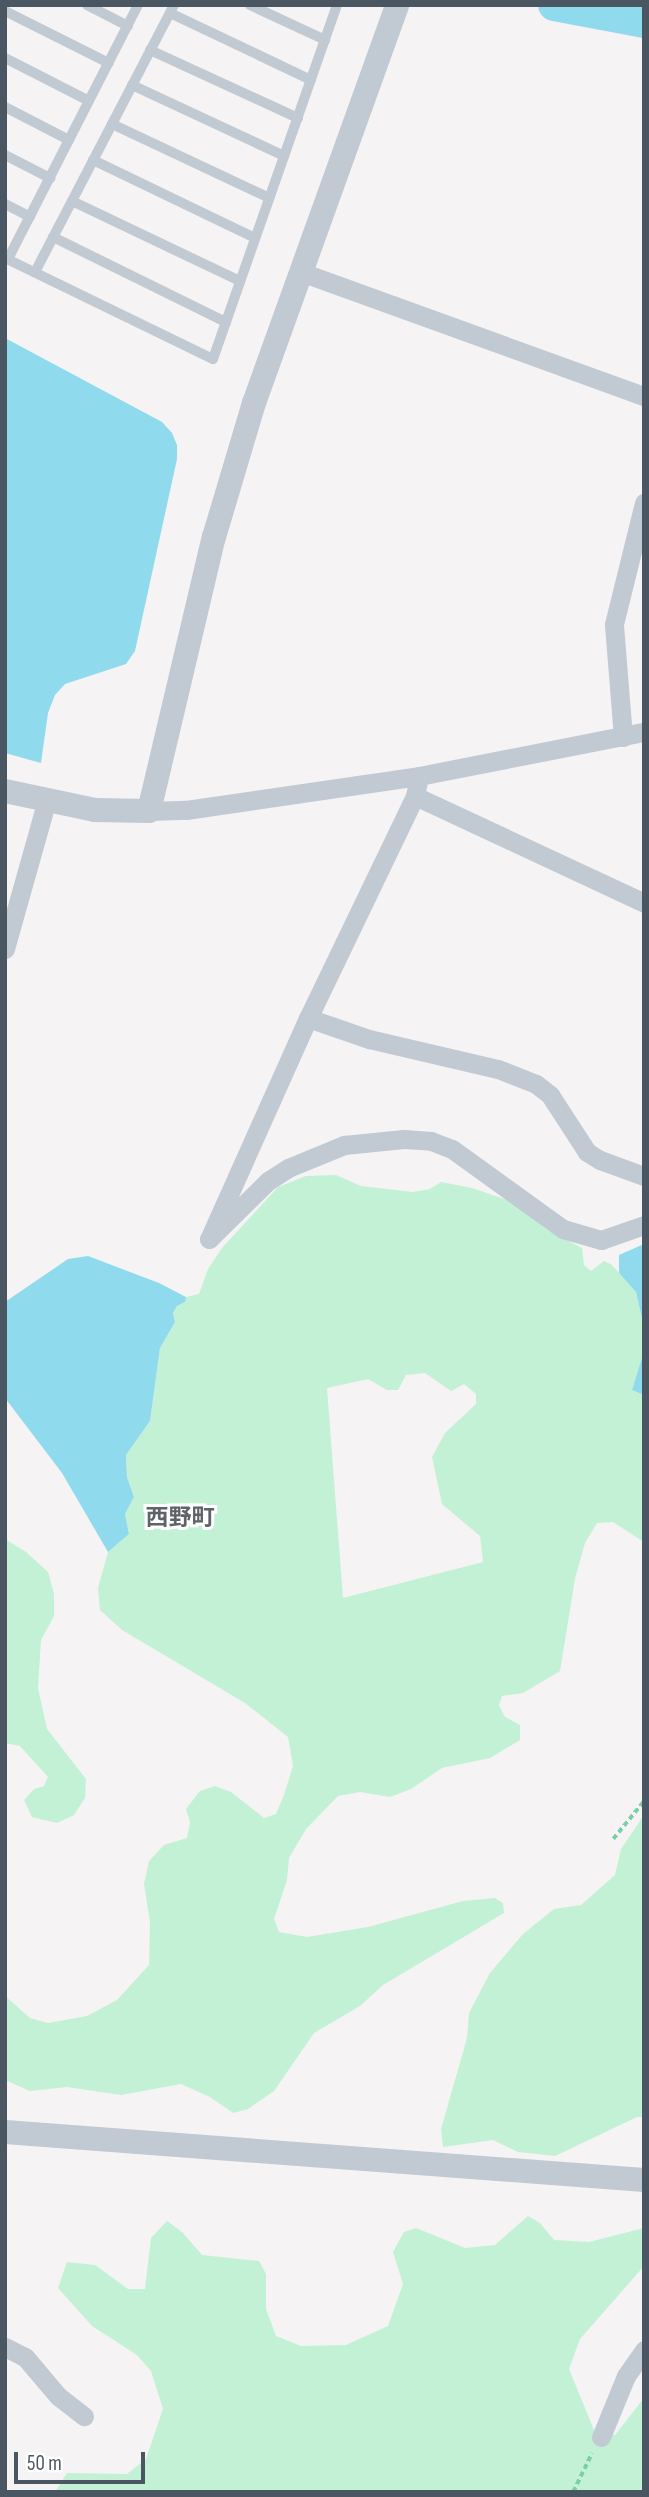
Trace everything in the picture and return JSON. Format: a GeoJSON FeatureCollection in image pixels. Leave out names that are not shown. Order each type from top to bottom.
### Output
{"type":"FeatureCollection","features":[{"type":"Feature","properties":{"kind":"street"},"geometry":{"type":"LineString","coordinates":[[149,811],[214,537],[254,403],[397,5]]}},
{"type":"Feature","properties":{"kind":"street"},"geometry":{"type":"LineString","coordinates":[[301,272],[644,396]]}},
{"type":"Feature","properties":{"kind":"street"},"geometry":{"type":"LineString","coordinates":[[623,737],[614,624],[644,503]]}},
{"type":"Feature","properties":{"kind":"street"},"geometry":{"type":"LineString","coordinates":[[5,791],[95,810],[186,810],[419,776],[644,732]]}},
{"type":"Feature","properties":{"kind":"street"},"geometry":{"type":"LineString","coordinates":[[419,776],[415,796],[308,1018],[209,1239],[268,1181],[288,1168],[344,1145],[404,1139],[431,1141],[452,1149],[563,1230],[601,1240],[644,1225]]}},
{"type":"Feature","properties":{"kind":"street"},"geometry":{"type":"LineString","coordinates":[[415,796],[644,903]]}},
{"type":"Feature","properties":{"kind":"street"},"geometry":{"type":"LineString","coordinates":[[5,949],[47,800]]}},
{"type":"Feature","properties":{"kind":"street"},"geometry":{"type":"LineString","coordinates":[[308,1018],[369,1039],[498,1069],[536,1084],[550,1095],[587,1152],[600,1160],[644,1176]]}},
{"type":"Feature","properties":{"kind":"street"},"geometry":{"type":"LineString","coordinates":[[5,2132],[644,2180]]}},
{"type":"Feature","properties":{"kind":"street"},"geometry":{"type":"LineString","coordinates":[[5,2347],[25,2357],[58,2396],[84,2416]]}},
{"type":"Feature","properties":{"kind":"street"},"geometry":{"type":"LineString","coordinates":[[601,2437],[625,2376],[644,2350]]}},
{"type":"Feature","properties":{"kind":"lane"},"geometry":{"type":"LineString","coordinates":[[87,5],[128,26]]}},
{"type":"Feature","properties":{"kind":"lane"},"geometry":{"type":"LineString","coordinates":[[138,5],[30,217],[6,258],[213,359],[337,5]]}},
{"type":"Feature","properties":{"kind":"lane"},"geometry":{"type":"LineString","coordinates":[[250,5],[325,40]]}},
{"type":"Feature","properties":{"kind":"lane"},"geometry":{"type":"LineString","coordinates":[[35,272],[172,9],[311,80]]}},
{"type":"Feature","properties":{"kind":"lane"},"geometry":{"type":"LineString","coordinates":[[5,11],[109,63]]}},
{"type":"Feature","properties":{"kind":"lane"},"geometry":{"type":"LineString","coordinates":[[150,50],[298,118]]}},
{"type":"Feature","properties":{"kind":"lane"},"geometry":{"type":"LineString","coordinates":[[5,58],[89,101]]}},
{"type":"Feature","properties":{"kind":"lane"},"geometry":{"type":"LineString","coordinates":[[132,85],[284,156]]}},
{"type":"Feature","properties":{"kind":"lane"},"geometry":{"type":"LineString","coordinates":[[5,107],[69,140]]}},
{"type":"Feature","properties":{"kind":"lane"},"geometry":{"type":"LineString","coordinates":[[112,124],[270,198]]}},
{"type":"Feature","properties":{"kind":"lane"},"geometry":{"type":"LineString","coordinates":[[5,155],[50,178]]}},
{"type":"Feature","properties":{"kind":"lane"},"geometry":{"type":"LineString","coordinates":[[93,160],[256,238]]}},
{"type":"Feature","properties":{"kind":"lane"},"geometry":{"type":"LineString","coordinates":[[72,201],[240,281]]}},
{"type":"Feature","properties":{"kind":"lane"},"geometry":{"type":"LineString","coordinates":[[5,204],[30,217]]}},
{"type":"Feature","properties":{"kind":"lane"},"geometry":{"type":"LineString","coordinates":[[53,237],[226,322]]}},
{"type":"Feature","properties":{"kind":"path"},"geometry":{"type":"LineString","coordinates":[[612,1839],[644,1801]]}},
{"type":"Feature","properties":{"kind":"path"},"geometry":{"type":"LineString","coordinates":[[573,2492],[601,2437]]}},
{"type":"Feature","properties":{"kind":"green space"},"geometry":{"type":"Polygon","coordinates":[[[336,1175],[361,1186],[413,1192],[430,1189],[441,1182],[472,1188],[519,1204],[546,1229],[582,1248],[584,1265],[591,1271],[604,1261],[612,1265],[636,1292],[644,1327],[644,1351],[632,1390],[644,1395],[644,1542],[613,1522],[597,1523],[585,1543],[575,1579],[560,1671],[523,1693],[502,1696],[499,1705],[505,1717],[520,1725],[520,1740],[490,1758],[442,1768],[411,1789],[390,1797],[360,1792],[338,1796],[306,1829],[289,1858],[287,1880],[274,1919],[279,1932],[307,1937],[368,1927],[463,1901],[495,1898],[503,1903],[504,1913],[383,1985],[360,2006],[314,2033],[274,2091],[248,2109],[233,2113],[210,2097],[181,2084],[121,2095],[67,2087],[30,2091],[5,2080],[5,1996],[30,2018],[48,2023],[87,2016],[117,2000],[149,1965],[150,1922],[144,1884],[149,1861],[164,1845],[187,1838],[190,1822],[186,1809],[200,1791],[215,1786],[231,1792],[264,1818],[276,1814],[293,1766],[288,1737],[245,1703],[122,1630],[100,1610],[98,1588],[108,1552],[129,1534],[125,1514],[134,1497],[127,1477],[126,1455],[150,1421],[160,1348],[175,1322],[173,1313],[177,1306],[185,1302],[186,1297],[199,1294],[208,1269],[222,1248],[278,1187],[306,1176],[336,1175]],[[425,1373],[406,1375],[398,1390],[387,1390],[368,1379],[327,1388],[343,1598],[483,1562],[480,1536],[442,1504],[432,1457],[445,1433],[476,1404],[476,1394],[464,1384],[451,1391],[425,1373]]]}},
{"type":"Feature","properties":{"kind":"green space"},"geometry":{"type":"Polygon","coordinates":[[[5,1539],[26,1552],[48,1572],[54,1594],[54,1616],[41,1640],[38,1688],[47,1729],[86,1779],[85,1798],[74,1815],[57,1823],[32,1817],[24,1800],[34,1789],[44,1786],[48,1777],[20,1746],[5,1743],[5,1539]]]}},
{"type":"Feature","properties":{"kind":"green space"},"geometry":{"type":"Polygon","coordinates":[[[644,1815],[644,2117],[637,2117],[555,2156],[518,2152],[493,2140],[443,2147],[441,2129],[467,2038],[469,2013],[490,1973],[523,1934],[554,1909],[581,1905],[615,1875],[621,1849],[644,1815]]]}},
{"type":"Feature","properties":{"kind":"green space"},"geometry":{"type":"Polygon","coordinates":[[[528,2216],[540,2223],[554,2240],[589,2242],[644,2228],[644,2266],[580,2339],[569,2369],[594,2430],[615,2435],[644,2398],[644,2492],[55,2492],[67,2473],[127,2474],[146,2459],[163,2409],[151,2371],[137,2355],[92,2326],[58,2288],[67,2262],[95,2265],[128,2289],[145,2289],[151,2238],[167,2221],[183,2233],[202,2255],[259,2261],[266,2274],[266,2309],[276,2336],[301,2346],[346,2345],[388,2326],[403,2284],[393,2252],[404,2232],[416,2228],[465,2248],[495,2245],[528,2216]]]}},
{"type":"Feature","properties":{"kind":"water"},"geometry":{"type":"Polygon","coordinates":[[[5,338],[162,422],[172,433],[177,445],[177,459],[135,651],[126,664],[65,684],[55,695],[48,713],[41,763],[5,753],[5,338]]]}},
{"type":"Feature","properties":{"kind":"water"},"geometry":{"type":"Polygon","coordinates":[[[644,1244],[644,1327],[636,1292],[619,1273],[619,1255],[644,1244]]]}},
{"type":"Feature","properties":{"kind":"water"},"geometry":{"type":"Polygon","coordinates":[[[88,1256],[159,1283],[186,1297],[185,1302],[177,1306],[173,1313],[175,1322],[160,1348],[150,1421],[126,1455],[127,1477],[134,1497],[125,1514],[129,1534],[108,1552],[62,1473],[5,1398],[5,1302],[68,1259],[88,1256]]]}},
{"type":"Feature","properties":{"kind":"water"},"geometry":{"type":"Polygon","coordinates":[[[644,1351],[644,1395],[632,1390],[644,1351]]]}},
{"type":"Feature","properties":{"kind":"waterway"},"geometry":{"type":"LineString","coordinates":[[554,5],[644,22]]}},
{"type":"Feature","properties":{"kind":"district","name":"西野町"},"geometry":{"type":"Point","coordinates":[180,1518]}}]}
